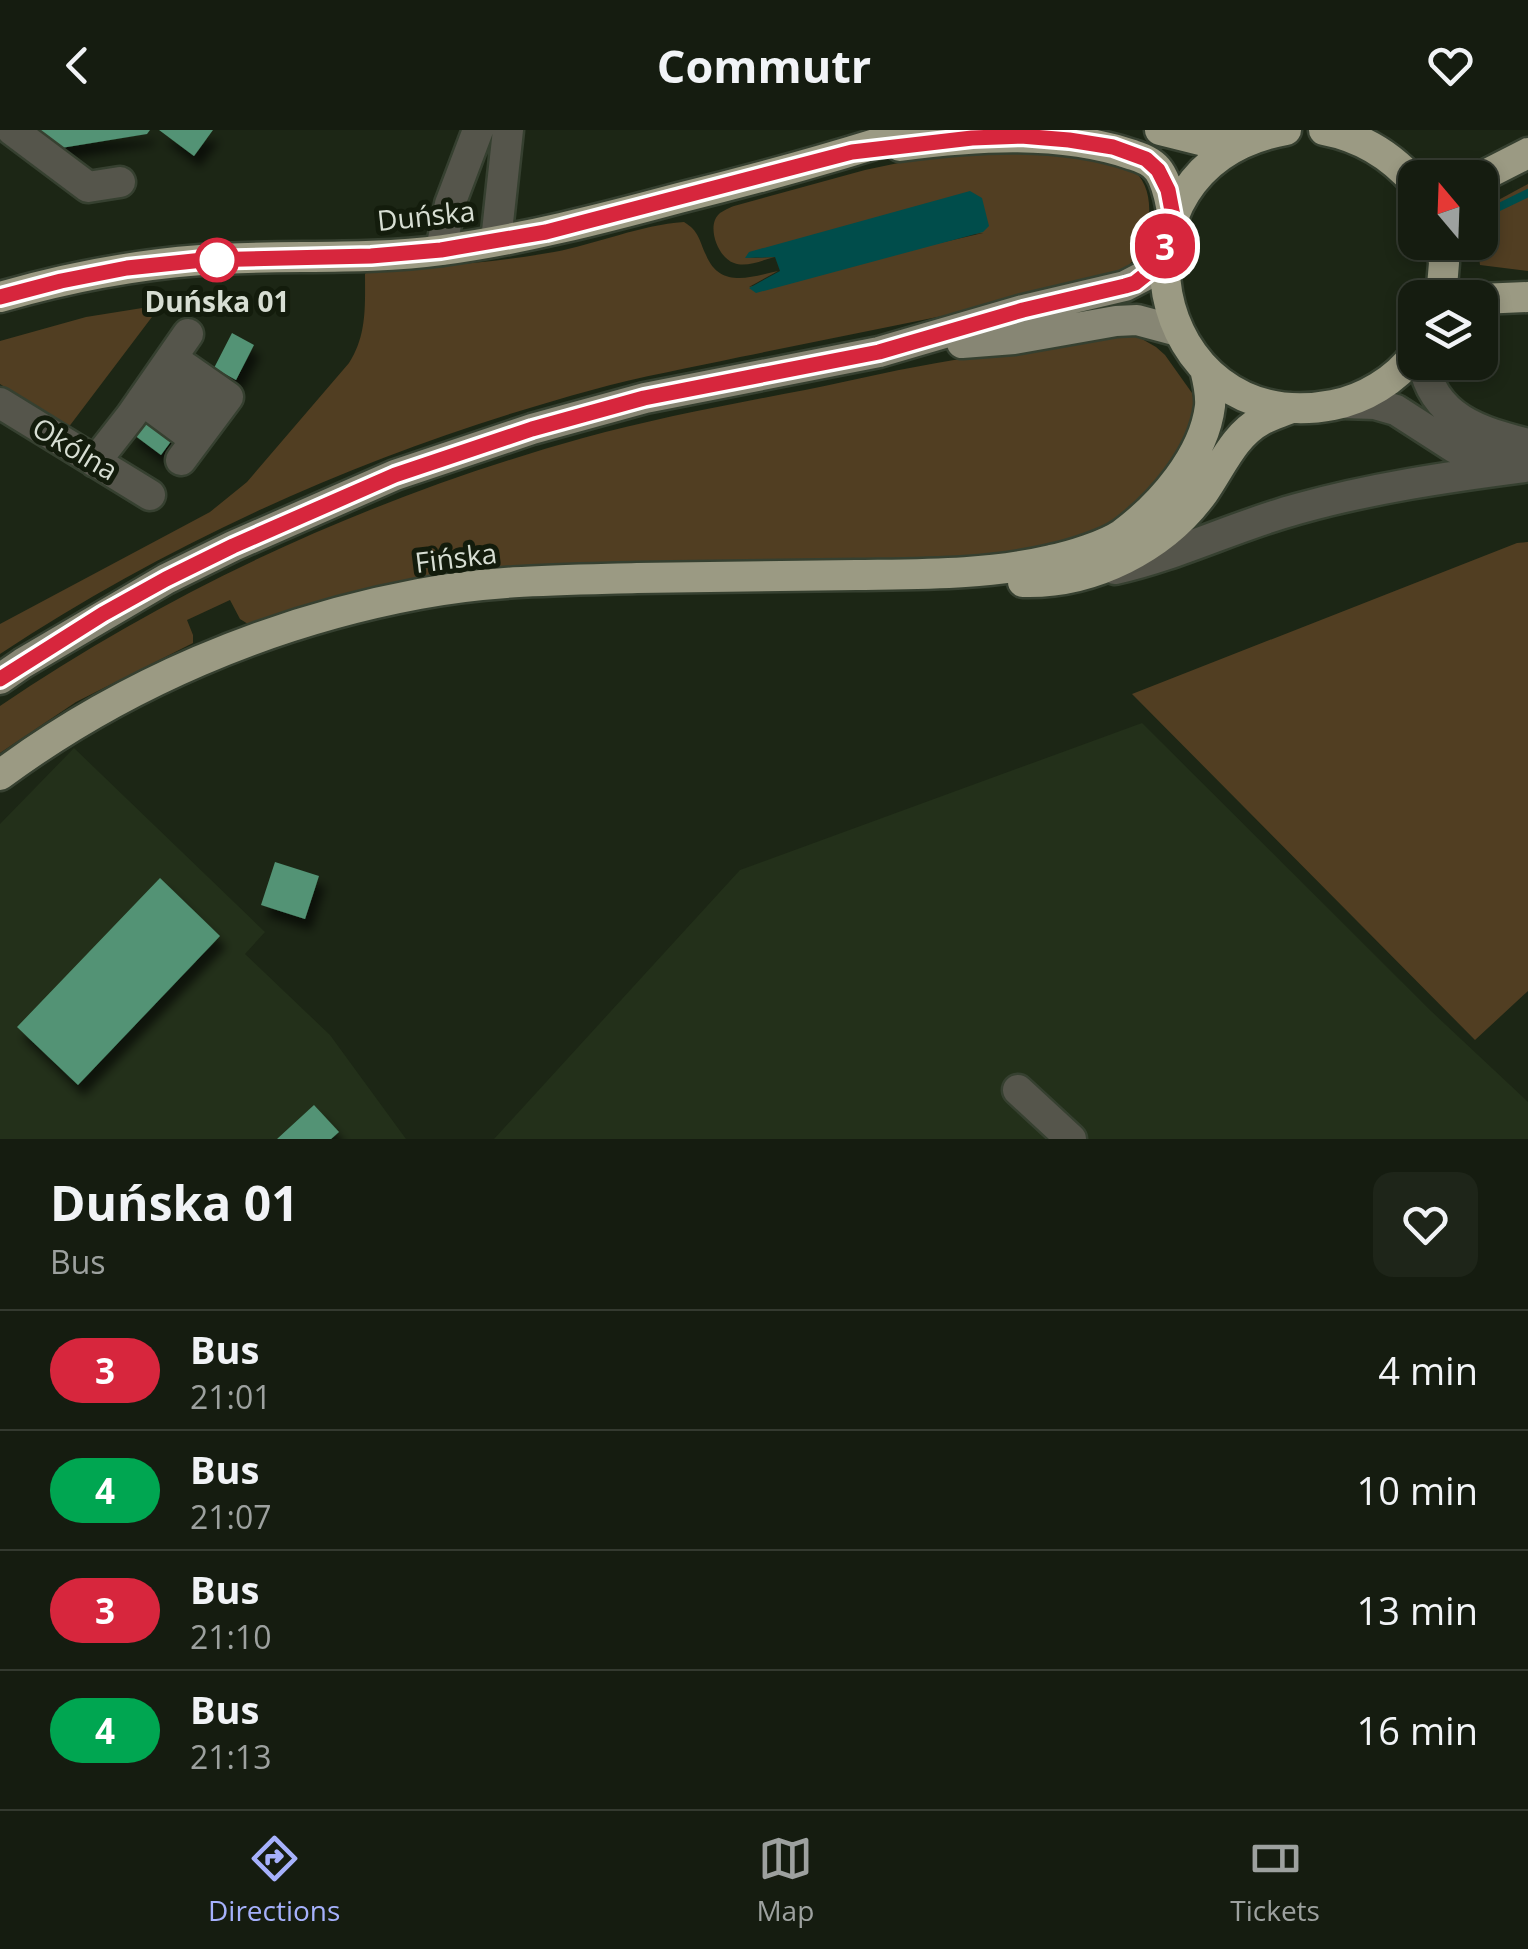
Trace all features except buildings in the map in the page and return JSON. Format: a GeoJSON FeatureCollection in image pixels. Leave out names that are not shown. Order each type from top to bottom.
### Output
{"type":"FeatureCollection","features":[{"type":"Feature","properties":{"kind":"highway","name":"Duńska"},"geometry":{"type":"LineString","coordinates":[[0,298],[127,268],[203,260],[441,250],[546,232],[852,152],[920,130]]}},
{"type":"Feature","properties":{"kind":"highway"},"geometry":{"type":"LineString","coordinates":[[1160,130],[1238,144]]}},
{"type":"Feature","properties":{"kind":"highway"},"geometry":{"type":"LineString","coordinates":[[1286,130],[1238,144],[1200,174],[1184,194],[1166,238],[1164,260],[1164,285],[1178,331],[1190,351],[1224,384],[1268,404],[1291,408],[1343,404],[1380,386],[1398,372]]}},
{"type":"Feature","properties":{"kind":"highway"},"geometry":{"type":"LineString","coordinates":[[1324,130],[1369,136],[1398,166]]}},
{"type":"Feature","properties":{"kind":"highway","name":"Duńska"},"geometry":{"type":"LineString","coordinates":[[852,152],[1021,136],[1113,147],[1146,159],[1158,170],[1168,190],[1173,216]]}},
{"type":"Feature","properties":{"kind":"highway"},"geometry":{"type":"LineString","coordinates":[[1498,169],[1528,153]]}},
{"type":"Feature","properties":{"kind":"highway"},"geometry":{"type":"LineString","coordinates":[[1498,298],[1528,297]]}},
{"type":"Feature","properties":{"kind":"highway","name":"Fińska"},"geometry":{"type":"LineString","coordinates":[[0,775],[69,727],[146,686],[283,629],[378,602],[482,585],[559,580],[961,573],[1053,560],[1119,536],[1178,478],[1204,430],[1210,406],[1206,369]]}},
{"type":"Feature","properties":{"kind":"highway","name":"Fińska"},"geometry":{"type":"LineString","coordinates":[[961,573],[1028,582],[1082,576],[1115,563],[1166,532],[1188,512],[1245,432],[1263,419],[1291,408]]}},
{"type":"Feature","properties":{"kind":"main road"},"geometry":{"type":"LineString","coordinates":[[0,678],[166,579],[395,475],[532,429],[644,398],[879,352],[1023,310],[1125,286],[1135,283],[1164,260]]}},
{"type":"Feature","properties":{"kind":"main road"},"geometry":{"type":"LineString","coordinates":[[879,352],[1014,339],[1116,321],[1137,320],[1178,331]]}},
{"type":"Feature","properties":{"kind":"street"},"geometry":{"type":"LineString","coordinates":[[12,130],[88,187],[120,182]]}},
{"type":"Feature","properties":{"kind":"street"},"geometry":{"type":"LineString","coordinates":[[441,250],[450,204],[478,130]]}},
{"type":"Feature","properties":{"kind":"street"},"geometry":{"type":"LineString","coordinates":[[496,241],[508,130]]}},
{"type":"Feature","properties":{"kind":"street"},"geometry":{"type":"LineString","coordinates":[[158,378],[194,444],[158,378]]}},
{"type":"Feature","properties":{"kind":"street"},"geometry":{"type":"LineString","coordinates":[[95,462],[158,378]]}},
{"type":"Feature","properties":{"kind":"street"},"geometry":{"type":"LineString","coordinates":[[1429,380],[1445,407],[1464,423],[1527,459]]}},
{"type":"Feature","properties":{"kind":"street","name":"Okólna"},"geometry":{"type":"LineString","coordinates":[[0,403],[150,495]]}},
{"type":"Feature","properties":{"kind":"street"},"geometry":{"type":"LineString","coordinates":[[1343,404],[1375,404],[1396,410],[1455,448],[1527,459]]}},
{"type":"Feature","properties":{"kind":"street"},"geometry":{"type":"LineString","coordinates":[[1082,576],[1137,564],[1295,510],[1527,459]]}},
{"type":"Feature","properties":{"kind":"street"},"geometry":{"type":"LineString","coordinates":[[1018,1090],[1071,1139]]}},
{"type":"Feature","properties":{"kind":"shaded area"},"geometry":{"type":"Polygon","coordinates":[[[1001,148],[1101,156],[1130,168],[1141,178],[1147,191],[1148,223],[1144,240],[1127,267],[1095,282],[1056,290],[1055,286],[962,312],[610,385],[437,438],[286,498],[212,533],[140,570],[0,654],[0,624],[210,512],[247,482],[349,363],[362,331],[368,270],[531,256],[684,222],[696,232],[719,273],[737,278],[778,271],[749,287],[983,233],[746,258],[775,257],[739,264],[723,255],[716,241],[715,219],[724,210],[865,170],[1001,148]]]}},
{"type":"Feature","properties":{"kind":"shaded area"},"geometry":{"type":"Polygon","coordinates":[[[1528,184],[1528,271],[1480,265],[1479,260],[1498,260],[1498,200],[1528,184]]]}},
{"type":"Feature","properties":{"kind":"shaded area"},"geometry":{"type":"Polygon","coordinates":[[[161,305],[68,428],[0,384],[0,341],[86,317],[161,305]]]}},
{"type":"Feature","properties":{"kind":"shaded area"},"geometry":{"type":"Polygon","coordinates":[[[1121,332],[1135,335],[1165,355],[1192,393],[1195,406],[1192,433],[1144,501],[1103,530],[1045,548],[957,557],[556,564],[485,570],[344,596],[248,624],[240,619],[230,600],[187,620],[193,643],[76,702],[0,753],[0,706],[68,662],[137,621],[280,548],[429,487],[583,438],[666,418],[917,367],[1067,346],[1067,342],[1121,332]]]}},
{"type":"Feature","properties":{"kind":"shaded area"},"geometry":{"type":"Polygon","coordinates":[[[1528,542],[1528,991],[1475,1040],[1132,694],[1517,543],[1528,542]]]}},
{"type":"Feature","properties":{"kind":"shaded area"},"geometry":{"type":"Polygon","coordinates":[[[1142,723],[1431,1011],[1528,1102],[1528,1139],[494,1139],[740,870],[1142,723]]]}},
{"type":"Feature","properties":{"kind":"shaded area"},"geometry":{"type":"Polygon","coordinates":[[[74,748],[265,932],[245,954],[330,1035],[406,1139],[0,1139],[0,824],[74,748]]]}},
{"type":"Feature","properties":{"kind":"water"},"geometry":{"type":"Polygon","coordinates":[[[970,191],[982,198],[989,226],[983,232],[756,293],[749,288],[780,271],[775,257],[745,258],[749,252],[970,191]]]}},
{"type":"Feature","properties":{"kind":"waterway"},"geometry":{"type":"LineString","coordinates":[[1498,208],[1528,193]]}},
{"type":"Feature","properties":{"kind":"bus line","name":"3"},"geometry":{"type":"LineString","coordinates":[[0,297],[127,268],[203,260],[371,256],[441,250],[546,232],[852,152],[972,138],[1021,136],[1069,140],[1113,147],[1146,159],[1158,170],[1168,190],[1173,216],[1164,260],[1135,283],[1023,310],[879,352],[644,398],[532,429],[395,475],[166,579],[22,662],[0,679]]}},
{"type":"Feature","properties":{"kind":"place","name":"Duńska 01"},"geometry":{"type":"Point","coordinates":[217,260]}}]}
